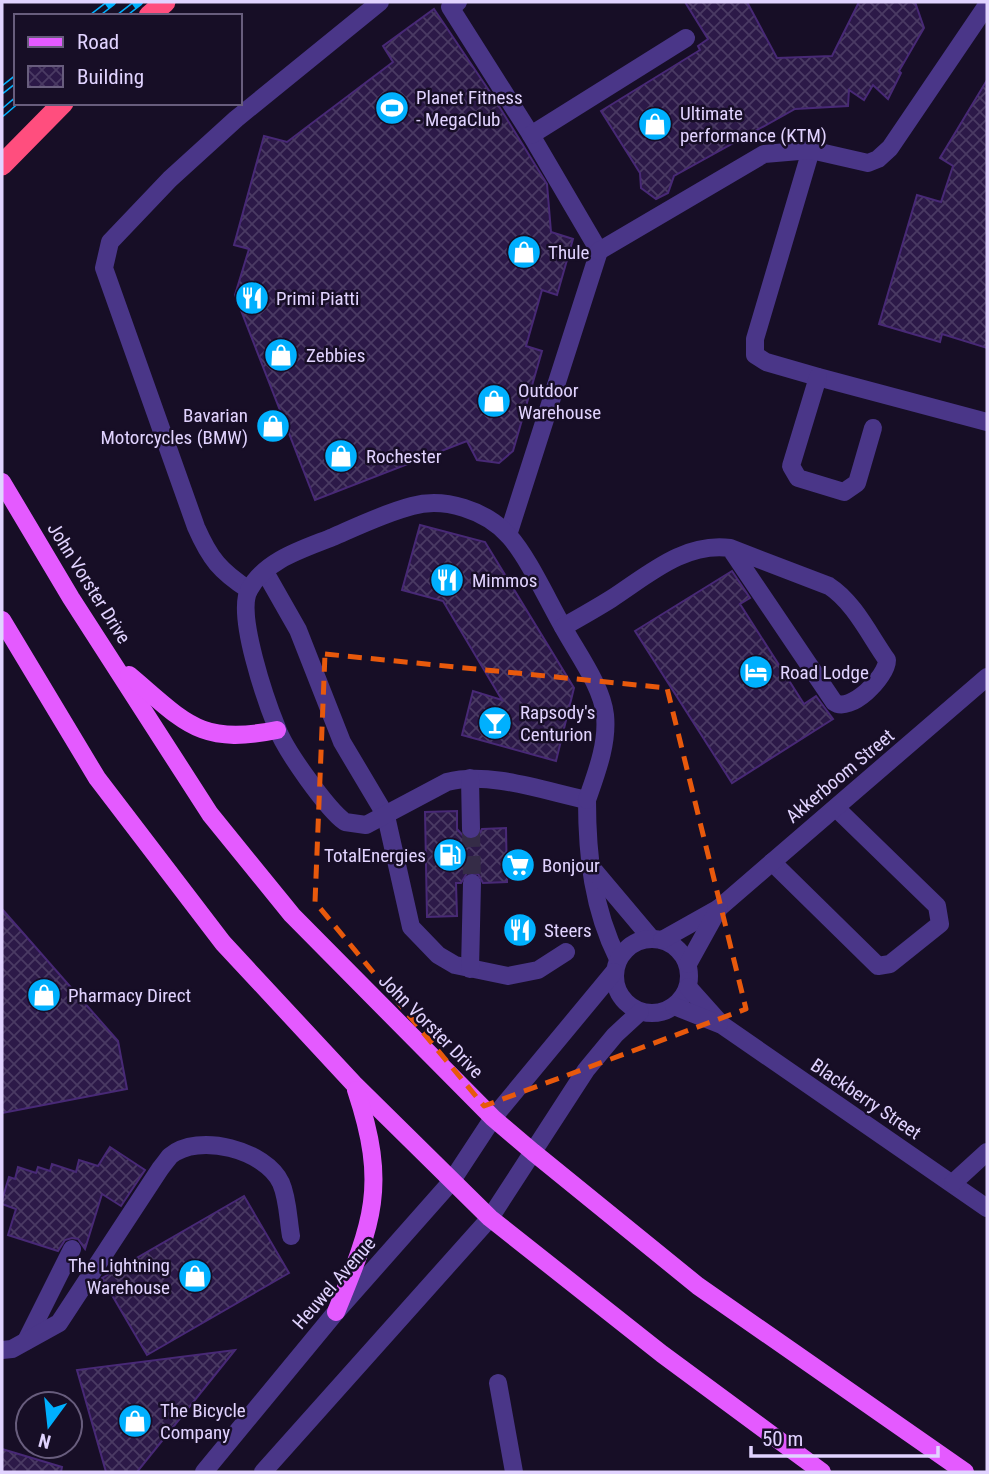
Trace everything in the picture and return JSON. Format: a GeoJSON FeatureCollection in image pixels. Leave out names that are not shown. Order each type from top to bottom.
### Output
{"type":"FeatureCollection","features":[{"type":"Feature","properties":{"kind":"highway"},"geometry":{"type":"LineString","coordinates":[[151,14],[165,2]]}},
{"type":"Feature","properties":{"kind":"highway"},"geometry":{"type":"LineString","coordinates":[[2,164],[61,105]]}},
{"type":"Feature","properties":{"kind":"main road","name":"John Vorster Drive"},"geometry":{"type":"LineString","coordinates":[[2,482],[71,598],[116,664],[210,814],[292,915],[493,1118],[533,1152],[698,1286],[965,1472]]}},
{"type":"Feature","properties":{"kind":"main road"},"geometry":{"type":"LineString","coordinates":[[2,620],[97,778],[223,943],[354,1084],[450,1182],[490,1218],[662,1354],[822,1472]]}},
{"type":"Feature","properties":{"kind":"main road"},"geometry":{"type":"LineString","coordinates":[[116,664],[164,706],[201,730],[236,737],[277,730]]}},
{"type":"Feature","properties":{"kind":"main road"},"geometry":{"type":"LineString","coordinates":[[336,1312],[360,1253],[373,1207],[371,1135],[354,1084]]}},
{"type":"Feature","properties":{"kind":"street"},"geometry":{"type":"LineString","coordinates":[[249,590],[222,572],[209,556],[196,527],[104,268],[104,257],[117,234],[170,179],[236,119],[380,2]]}},
{"type":"Feature","properties":{"kind":"street"},"geometry":{"type":"LineString","coordinates":[[451,3],[598,251]]}},
{"type":"Feature","properties":{"kind":"street"},"geometry":{"type":"LineString","coordinates":[[508,535],[598,251],[764,154],[781,150],[811,150],[858,162],[878,159],[890,148],[987,5]]}},
{"type":"Feature","properties":{"kind":"street"},"geometry":{"type":"LineString","coordinates":[[531,135],[686,38]]}},
{"type":"Feature","properties":{"kind":"street"},"geometry":{"type":"LineString","coordinates":[[811,150],[754,349],[755,355],[766,362],[987,422]]}},
{"type":"Feature","properties":{"kind":"street"},"geometry":{"type":"LineString","coordinates":[[818,377],[791,466],[798,478],[844,492],[851,489],[857,483],[873,428]]}},
{"type":"Feature","properties":{"kind":"street"},"geometry":{"type":"LineString","coordinates":[[493,1118],[616,966],[636,942],[657,939],[674,945],[688,964],[688,987],[674,1006],[652,1014],[640,1012],[621,997],[616,966],[598,910],[587,800],[600,762],[605,714],[601,700],[563,627],[508,535],[478,514],[454,505],[435,502],[413,505],[280,559],[249,590],[245,621],[277,730],[339,818],[352,825],[366,825],[447,782],[470,778],[587,800]]}},
{"type":"Feature","properties":{"kind":"street"},"geometry":{"type":"LineString","coordinates":[[563,627],[660,565],[713,546],[730,548],[841,593],[887,660],[883,674],[851,705],[842,707],[834,702],[730,548]]}},
{"type":"Feature","properties":{"kind":"street"},"geometry":{"type":"LineString","coordinates":[[265,572],[298,630],[342,742],[386,816],[411,927],[438,955],[470,969],[508,976],[538,970],[566,952]]}},
{"type":"Feature","properties":{"kind":"street","name":"Akkerboom Street"},"geometry":{"type":"LineString","coordinates":[[657,939],[719,908],[987,677]]}},
{"type":"Feature","properties":{"kind":"street"},"geometry":{"type":"LineString","coordinates":[[470,778],[471,829]]}},
{"type":"Feature","properties":{"kind":"street"},"geometry":{"type":"LineString","coordinates":[[772,862],[878,966],[890,964],[940,924],[937,906],[836,808]]}},
{"type":"Feature","properties":{"kind":"street"},"geometry":{"type":"LineString","coordinates":[[592,868],[657,939]]}},
{"type":"Feature","properties":{"kind":"street"},"geometry":{"type":"LineString","coordinates":[[470,969],[472,883]]}},
{"type":"Feature","properties":{"kind":"street","name":"Akkerboom Street"},"geometry":{"type":"LineString","coordinates":[[688,964],[719,908]]}},
{"type":"Feature","properties":{"kind":"street","name":"Blackberry Street"},"geometry":{"type":"LineString","coordinates":[[688,987],[722,1025]]}},
{"type":"Feature","properties":{"kind":"street","name":"Blackberry Street"},"geometry":{"type":"LineString","coordinates":[[674,1006],[722,1025],[987,1208]]}},
{"type":"Feature","properties":{"kind":"street"},"geometry":{"type":"LineString","coordinates":[[263,1472],[490,1218],[567,1095],[599,1052],[640,1012]]}},
{"type":"Feature","properties":{"kind":"street","name":"Heuwel Avenue"},"geometry":{"type":"LineString","coordinates":[[204,1472],[336,1312],[450,1182],[493,1118]]}},
{"type":"Feature","properties":{"kind":"street"},"geometry":{"type":"LineString","coordinates":[[13,1347],[59,1322],[160,1169],[171,1156],[186,1148],[238,1149],[268,1164],[281,1182],[290,1236]]}},
{"type":"Feature","properties":{"kind":"street"},"geometry":{"type":"LineString","coordinates":[[953,1183],[987,1152]]}},
{"type":"Feature","properties":{"kind":"street"},"geometry":{"type":"LineString","coordinates":[[13,1347],[72,1249]]}},
{"type":"Feature","properties":{"kind":"street"},"geometry":{"type":"LineString","coordinates":[[498,1383],[514,1472]]}},
{"type":"Feature","properties":{"kind":"highlighted area"},"geometry":{"type":"Polygon","coordinates":[[[325,654],[667,688],[746,1009],[484,1106],[315,902],[325,654]]]}},
{"type":"Feature","properties":{"kind":"building"},"geometry":{"type":"Polygon","coordinates":[[[685,2],[747,2],[777,58],[832,56],[859,2],[915,2],[924,28],[899,71],[901,73],[888,99],[873,85],[864,100],[849,90],[848,106],[795,109],[674,176],[668,193],[656,199],[641,188],[640,173],[601,111],[700,50],[698,46],[708,39],[685,2]]]}},
{"type":"Feature","properties":{"kind":"building"},"geometry":{"type":"Polygon","coordinates":[[[434,9],[547,184],[551,232],[573,239],[557,295],[542,290],[526,346],[542,351],[513,451],[499,463],[477,460],[467,441],[315,500],[235,295],[249,249],[234,245],[264,136],[287,142],[393,62],[383,46],[434,9]]]}},
{"type":"Feature","properties":{"kind":"building"},"geometry":{"type":"Polygon","coordinates":[[[987,80],[987,348],[942,334],[940,342],[879,324],[917,195],[941,202],[953,166],[940,158],[987,80]]]}},
{"type":"Feature","properties":{"kind":"building"},"geometry":{"type":"Polygon","coordinates":[[[420,525],[485,542],[574,688],[556,761],[462,735],[473,691],[502,700],[443,601],[402,590],[420,525]]]}},
{"type":"Feature","properties":{"kind":"building"},"geometry":{"type":"Polygon","coordinates":[[[732,571],[750,598],[740,604],[804,704],[816,696],[833,719],[732,783],[635,631],[732,571]]]}},
{"type":"Feature","properties":{"kind":"building"},"geometry":{"type":"Polygon","coordinates":[[[457,811],[457,829],[466,839],[477,838],[482,829],[506,828],[507,882],[483,883],[478,874],[467,873],[461,883],[456,883],[457,916],[427,917],[425,812],[457,811]]]}},
{"type":"Feature","properties":{"kind":"building"},"geometry":{"type":"Polygon","coordinates":[[[2,909],[118,1041],[127,1089],[2,1113],[2,909]]]}},
{"type":"Feature","properties":{"kind":"building"},"geometry":{"type":"Polygon","coordinates":[[[110,1147],[145,1170],[121,1206],[102,1194],[85,1249],[78,1239],[65,1240],[58,1251],[8,1235],[16,1209],[2,1204],[2,1200],[9,1177],[15,1179],[18,1167],[36,1173],[38,1167],[50,1171],[52,1164],[76,1172],[79,1160],[98,1166],[110,1147]]]}},
{"type":"Feature","properties":{"kind":"building","name":"The Lightning Warehouse"},"geometry":{"type":"Polygon","coordinates":[[[244,1196],[289,1273],[147,1355],[102,1278],[244,1196]]]}},
{"type":"Feature","properties":{"kind":"building","name":"The Bicycle Company"},"geometry":{"type":"Polygon","coordinates":[[[235,1350],[137,1472],[106,1472],[77,1370],[235,1350]]]}},
{"type":"Feature","properties":{"kind":"building"},"geometry":{"type":"Polygon","coordinates":[[[2,1449],[14,1453],[14,1460],[39,1460],[62,1467],[61,1472],[2,1472],[2,1449]]]}},
{"type":"Feature","properties":{"kind":"tunnel"},"geometry":{"type":"LineString","coordinates":[[471,829],[472,883]]}},
{"type":"Feature","properties":{"kind":"railway"},"geometry":{"type":"LineString","coordinates":[[97,14],[112,2]]}},
{"type":"Feature","properties":{"kind":"railway"},"geometry":{"type":"LineString","coordinates":[[124,14],[139,2]]}},
{"type":"Feature","properties":{"kind":"railway"},"geometry":{"type":"LineString","coordinates":[[2,90],[14,81]]}},
{"type":"Feature","properties":{"kind":"railway"},"geometry":{"type":"LineString","coordinates":[[2,113],[14,103]]}},
{"type":"Feature","properties":{"kind":"place","name":"Planet Fitness - MegaClub"},"geometry":{"type":"Point","coordinates":[392,108]}},
{"type":"Feature","properties":{"kind":"place","name":"Ultimate performance (KTM)"},"geometry":{"type":"Point","coordinates":[655,124]}},
{"type":"Feature","properties":{"kind":"place","name":"Thule"},"geometry":{"type":"Point","coordinates":[524,252]}},
{"type":"Feature","properties":{"kind":"place","name":"Primi Piatti"},"geometry":{"type":"Point","coordinates":[252,298]}},
{"type":"Feature","properties":{"kind":"place","name":"Zebbies"},"geometry":{"type":"Point","coordinates":[281,355]}},
{"type":"Feature","properties":{"kind":"place","name":"Outdoor Warehouse"},"geometry":{"type":"Point","coordinates":[494,401]}},
{"type":"Feature","properties":{"kind":"place","name":"Bavarian Motorcycles (BMW)"},"geometry":{"type":"Point","coordinates":[273,426]}},
{"type":"Feature","properties":{"kind":"place","name":"Rochester"},"geometry":{"type":"Point","coordinates":[341,456]}},
{"type":"Feature","properties":{"kind":"place","name":"Mimmos"},"geometry":{"type":"Point","coordinates":[447,580]}},
{"type":"Feature","properties":{"kind":"place","name":"Road Lodge"},"geometry":{"type":"Point","coordinates":[756,672]}},
{"type":"Feature","properties":{"kind":"place","name":"Rapsody's Centurion"},"geometry":{"type":"Point","coordinates":[495,723]}},
{"type":"Feature","properties":{"kind":"place","name":"TotalEnergies"},"geometry":{"type":"Point","coordinates":[450,855]}},
{"type":"Feature","properties":{"kind":"place","name":"Bonjour"},"geometry":{"type":"Point","coordinates":[518,865]}},
{"type":"Feature","properties":{"kind":"place","name":"Steers"},"geometry":{"type":"Point","coordinates":[520,930]}},
{"type":"Feature","properties":{"kind":"place","name":"Pharmacy Direct"},"geometry":{"type":"Point","coordinates":[44,995]}},
{"type":"Feature","properties":{"kind":"place","name":"The Lightning Warehouse"},"geometry":{"type":"Point","coordinates":[195,1276]}},
{"type":"Feature","properties":{"kind":"place","name":"The Bicycle Company"},"geometry":{"type":"Point","coordinates":[135,1421]}}]}
